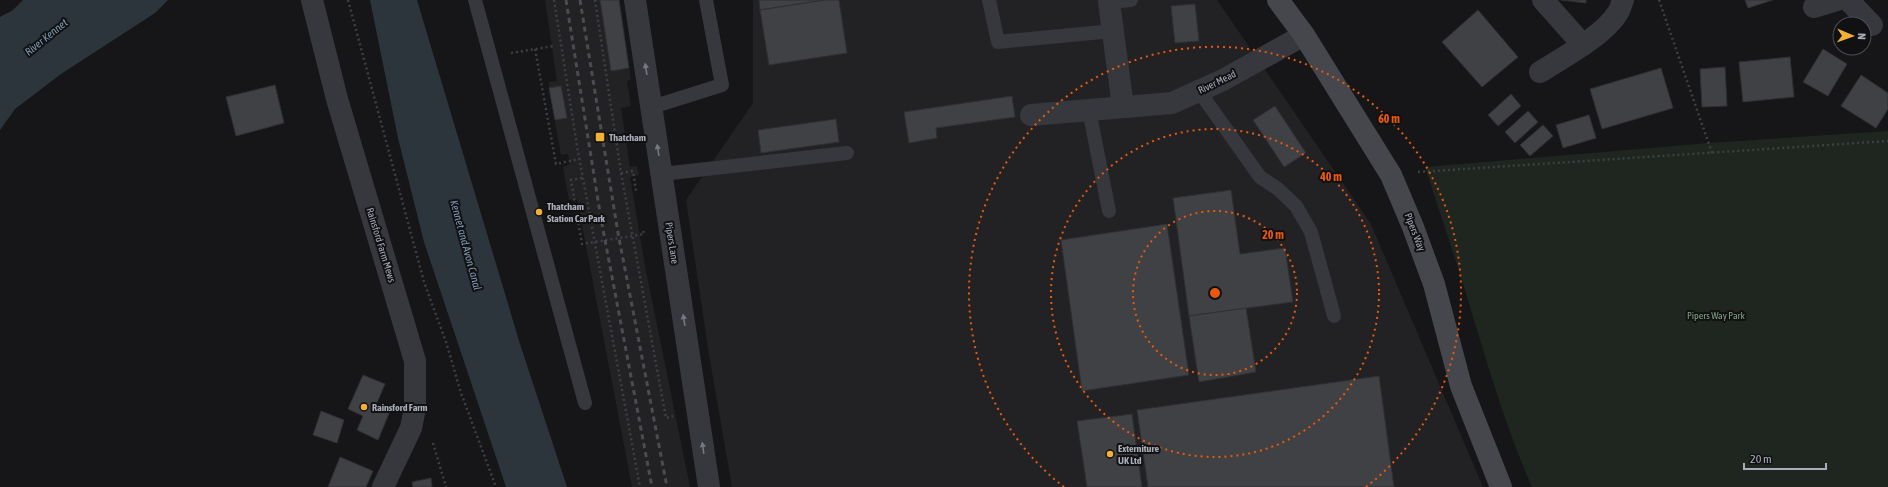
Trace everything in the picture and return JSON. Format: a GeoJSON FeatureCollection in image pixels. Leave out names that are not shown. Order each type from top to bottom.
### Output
{"type":"FeatureCollection","features":[{"type":"Feature","properties":{"kind":"street","name":"Rainsford Farm Mews"},"geometry":{"type":"LineString","coordinates":[[312,0],[337,99],[415,361],[416,408],[411,428],[383,487]]}},
{"type":"Feature","properties":{"kind":"street","name":"Pipers Lane"},"geometry":{"type":"LineString","coordinates":[[635,0],[709,487]]}},
{"type":"Feature","properties":{"kind":"street","name":"Pipers Way"},"geometry":{"type":"LineString","coordinates":[[1278,0],[1304,35],[1392,175],[1434,284],[1461,386],[1501,487]]}},
{"type":"Feature","properties":{"kind":"street"},"geometry":{"type":"LineString","coordinates":[[1543,0],[1583,45]]}},
{"type":"Feature","properties":{"kind":"street"},"geometry":{"type":"LineString","coordinates":[[1540,72],[1583,45],[1604,28],[1617,15],[1623,0]]}},
{"type":"Feature","properties":{"kind":"street"},"geometry":{"type":"LineString","coordinates":[[1814,7],[1837,0]]}},
{"type":"Feature","properties":{"kind":"street"},"geometry":{"type":"LineString","coordinates":[[1848,0],[1863,16]]}},
{"type":"Feature","properties":{"kind":"street"},"geometry":{"type":"LineString","coordinates":[[1109,2],[1123,108]]}},
{"type":"Feature","properties":{"kind":"street","name":"River Mead"},"geometry":{"type":"LineString","coordinates":[[1031,115],[1172,104],[1223,80],[1304,35]]}},
{"type":"Feature","properties":{"kind":"lane"},"geometry":{"type":"LineString","coordinates":[[475,0],[585,403]]}},
{"type":"Feature","properties":{"kind":"lane"},"geometry":{"type":"LineString","coordinates":[[652,107],[722,85],[706,0]]}},
{"type":"Feature","properties":{"kind":"lane"},"geometry":{"type":"LineString","coordinates":[[989,0],[998,42],[1113,31]]}},
{"type":"Feature","properties":{"kind":"lane"},"geometry":{"type":"LineString","coordinates":[[1109,2],[1131,0]]}},
{"type":"Feature","properties":{"kind":"lane"},"geometry":{"type":"LineString","coordinates":[[1199,91],[1260,177],[1278,189],[1296,206],[1310,232],[1334,316]]}},
{"type":"Feature","properties":{"kind":"lane"},"geometry":{"type":"LineString","coordinates":[[1089,110],[1108,211]]}},
{"type":"Feature","properties":{"kind":"lane"},"geometry":{"type":"LineString","coordinates":[[662,174],[847,153]]}},
{"type":"Feature","properties":{"kind":"path"},"geometry":{"type":"LineString","coordinates":[[348,0],[424,282],[446,342],[461,393],[496,487]]}},
{"type":"Feature","properties":{"kind":"path"},"geometry":{"type":"LineString","coordinates":[[554,0],[582,178],[640,487]]}},
{"type":"Feature","properties":{"kind":"path"},"geometry":{"type":"LineString","coordinates":[[595,0],[621,173],[666,418],[676,416]]}},
{"type":"Feature","properties":{"kind":"path"},"geometry":{"type":"LineString","coordinates":[[1659,0],[1712,153]]}},
{"type":"Feature","properties":{"kind":"path"},"geometry":{"type":"LineString","coordinates":[[491,57],[554,46]]}},
{"type":"Feature","properties":{"kind":"path"},"geometry":{"type":"LineString","coordinates":[[535,49],[556,164],[579,159]]}},
{"type":"Feature","properties":{"kind":"path"},"geometry":{"type":"LineString","coordinates":[[1422,172],[1888,141]]}},
{"type":"Feature","properties":{"kind":"path"},"geometry":{"type":"LineString","coordinates":[[621,173],[633,171]]}},
{"type":"Feature","properties":{"kind":"path"},"geometry":{"type":"LineString","coordinates":[[582,178],[571,180],[582,244],[644,234]]}},
{"type":"Feature","properties":{"kind":"shaded area"},"geometry":{"type":"Polygon","coordinates":[[[545,0],[619,0],[631,80],[627,81],[631,106],[621,108],[630,167],[637,166],[639,175],[630,177],[645,266],[690,487],[632,487],[577,199],[569,200],[563,167],[570,164],[568,154],[561,155],[549,88],[549,82],[557,81],[545,0]]]}},
{"type":"Feature","properties":{"kind":"shaded area"},"geometry":{"type":"Polygon","coordinates":[[[753,0],[1217,0],[1371,224],[1483,487],[732,487],[709,355],[686,200],[753,103],[753,0]]]}},
{"type":"Feature","properties":{"kind":"green space","name":"Pipers Way Park"},"geometry":{"type":"Polygon","coordinates":[[[1888,131],[1888,487],[1532,487],[1501,407],[1425,167],[1709,143],[1888,131]]]}},
{"type":"Feature","properties":{"kind":"water","name":"River Kennet"},"geometry":{"type":"Polygon","coordinates":[[[23,0],[168,0],[155,13],[61,74],[15,109],[0,130],[0,17],[13,10],[23,0]]]}},
{"type":"Feature","properties":{"kind":"water","name":"Kennet and Avon Canal"},"geometry":{"type":"Polygon","coordinates":[[[370,0],[417,0],[520,344],[567,487],[506,487],[424,242],[398,138],[370,0]]]}},
{"type":"Feature","properties":{"kind":"building"},"geometry":{"type":"Polygon","coordinates":[[[600,0],[619,0],[629,68],[611,71],[600,0]]]}},
{"type":"Feature","properties":{"kind":"building"},"geometry":{"type":"Polygon","coordinates":[[[759,0],[825,0],[760,10],[759,0]]]}},
{"type":"Feature","properties":{"kind":"building"},"geometry":{"type":"Polygon","coordinates":[[[825,0],[839,0],[847,53],[769,65],[760,10],[825,0]]]}},
{"type":"Feature","properties":{"kind":"building"},"geometry":{"type":"Polygon","coordinates":[[[1561,0],[1586,0],[1586,3],[1561,0]]]}},
{"type":"Feature","properties":{"kind":"building"},"geometry":{"type":"Polygon","coordinates":[[[1745,0],[1773,0],[1748,8],[1745,0]]]}},
{"type":"Feature","properties":{"kind":"building"},"geometry":{"type":"Polygon","coordinates":[[[1195,4],[1199,41],[1175,43],[1171,6],[1195,4]]]}},
{"type":"Feature","properties":{"kind":"building"},"geometry":{"type":"Polygon","coordinates":[[[1478,10],[1518,57],[1482,87],[1442,42],[1478,10]]]}},
{"type":"Feature","properties":{"kind":"building"},"geometry":{"type":"Polygon","coordinates":[[[1823,49],[1847,64],[1828,96],[1803,82],[1823,49]]]}},
{"type":"Feature","properties":{"kind":"building"},"geometry":{"type":"Polygon","coordinates":[[[1790,57],[1794,97],[1743,102],[1739,62],[1790,57]]]}},
{"type":"Feature","properties":{"kind":"building"},"geometry":{"type":"Polygon","coordinates":[[[1725,67],[1727,106],[1702,107],[1700,69],[1725,67]]]}},
{"type":"Feature","properties":{"kind":"building"},"geometry":{"type":"Polygon","coordinates":[[[1661,68],[1673,108],[1602,129],[1590,89],[1661,68]]]}},
{"type":"Feature","properties":{"kind":"building"},"geometry":{"type":"Polygon","coordinates":[[[1861,75],[1888,93],[1888,109],[1876,128],[1841,106],[1861,75]]]}},
{"type":"Feature","properties":{"kind":"building"},"geometry":{"type":"Polygon","coordinates":[[[275,85],[284,123],[236,136],[226,97],[275,85]]]}},
{"type":"Feature","properties":{"kind":"building"},"geometry":{"type":"Polygon","coordinates":[[[561,86],[567,118],[555,120],[549,88],[561,86]]]}},
{"type":"Feature","properties":{"kind":"building"},"geometry":{"type":"Polygon","coordinates":[[[1511,94],[1521,106],[1498,126],[1488,115],[1511,94]]]}},
{"type":"Feature","properties":{"kind":"building"},"geometry":{"type":"Polygon","coordinates":[[[1012,96],[1015,117],[936,128],[937,138],[909,143],[904,112],[1012,96]]]}},
{"type":"Feature","properties":{"kind":"building"},"geometry":{"type":"Polygon","coordinates":[[[1275,106],[1306,153],[1284,167],[1253,120],[1275,106]]]}},
{"type":"Feature","properties":{"kind":"building"},"geometry":{"type":"Polygon","coordinates":[[[1528,111],[1538,122],[1515,143],[1505,132],[1528,111]]]}},
{"type":"Feature","properties":{"kind":"building"},"geometry":{"type":"Polygon","coordinates":[[[1589,115],[1596,138],[1563,148],[1556,125],[1589,115]]]}},
{"type":"Feature","properties":{"kind":"building"},"geometry":{"type":"Polygon","coordinates":[[[836,119],[839,142],[761,153],[758,130],[836,119]]]}},
{"type":"Feature","properties":{"kind":"building"},"geometry":{"type":"Polygon","coordinates":[[[1543,125],[1553,136],[1530,156],[1520,145],[1543,125]]]}},
{"type":"Feature","properties":{"kind":"building"},"geometry":{"type":"Polygon","coordinates":[[[1231,190],[1240,254],[1285,248],[1293,302],[1189,316],[1173,198],[1231,190]]]}},
{"type":"Feature","properties":{"kind":"building"},"geometry":{"type":"Polygon","coordinates":[[[1167,224],[1189,375],[1082,391],[1061,240],[1167,224]]]}},
{"type":"Feature","properties":{"kind":"building"},"geometry":{"type":"Polygon","coordinates":[[[1246,308],[1256,372],[1199,382],[1189,316],[1246,308]]]}},
{"type":"Feature","properties":{"kind":"building","name":"Rainsford Farm"},"geometry":{"type":"Polygon","coordinates":[[[363,375],[385,384],[376,405],[390,411],[378,440],[357,430],[363,416],[348,409],[363,375]]]}},
{"type":"Feature","properties":{"kind":"building"},"geometry":{"type":"Polygon","coordinates":[[[1379,376],[1394,487],[1148,487],[1137,410],[1379,376]]]}},
{"type":"Feature","properties":{"kind":"building"},"geometry":{"type":"Polygon","coordinates":[[[321,411],[344,420],[337,443],[313,435],[321,411]]]}},
{"type":"Feature","properties":{"kind":"building","name":"Externiture UK Ltd"},"geometry":{"type":"Polygon","coordinates":[[[1132,414],[1142,487],[1087,487],[1077,421],[1132,414]]]}},
{"type":"Feature","properties":{"kind":"building"},"geometry":{"type":"Polygon","coordinates":[[[340,457],[373,471],[366,487],[328,487],[340,457]]]}},
{"type":"Feature","properties":{"kind":"building"},"geometry":{"type":"Polygon","coordinates":[[[431,478],[432,487],[413,487],[412,482],[431,478]]]}},
{"type":"Feature","properties":{"kind":"railway"},"geometry":{"type":"LineString","coordinates":[[566,0],[601,219],[652,487]]}},
{"type":"Feature","properties":{"kind":"railway"},"geometry":{"type":"LineString","coordinates":[[580,0],[618,233],[667,487]]}},
{"type":"Feature","properties":{"kind":"place","name":"Thatcham"},"geometry":{"type":"Point","coordinates":[600,137]}},
{"type":"Feature","properties":{"kind":"place","name":"Thatcham Station Car Park"},"geometry":{"type":"Point","coordinates":[539,212]}},
{"type":"Feature","properties":{"kind":"place","name":"Rainsford Farm"},"geometry":{"type":"Point","coordinates":[364,407]}},
{"type":"Feature","properties":{"kind":"place","name":"Externiture UK Ltd"},"geometry":{"type":"Point","coordinates":[1110,454]}}]}
